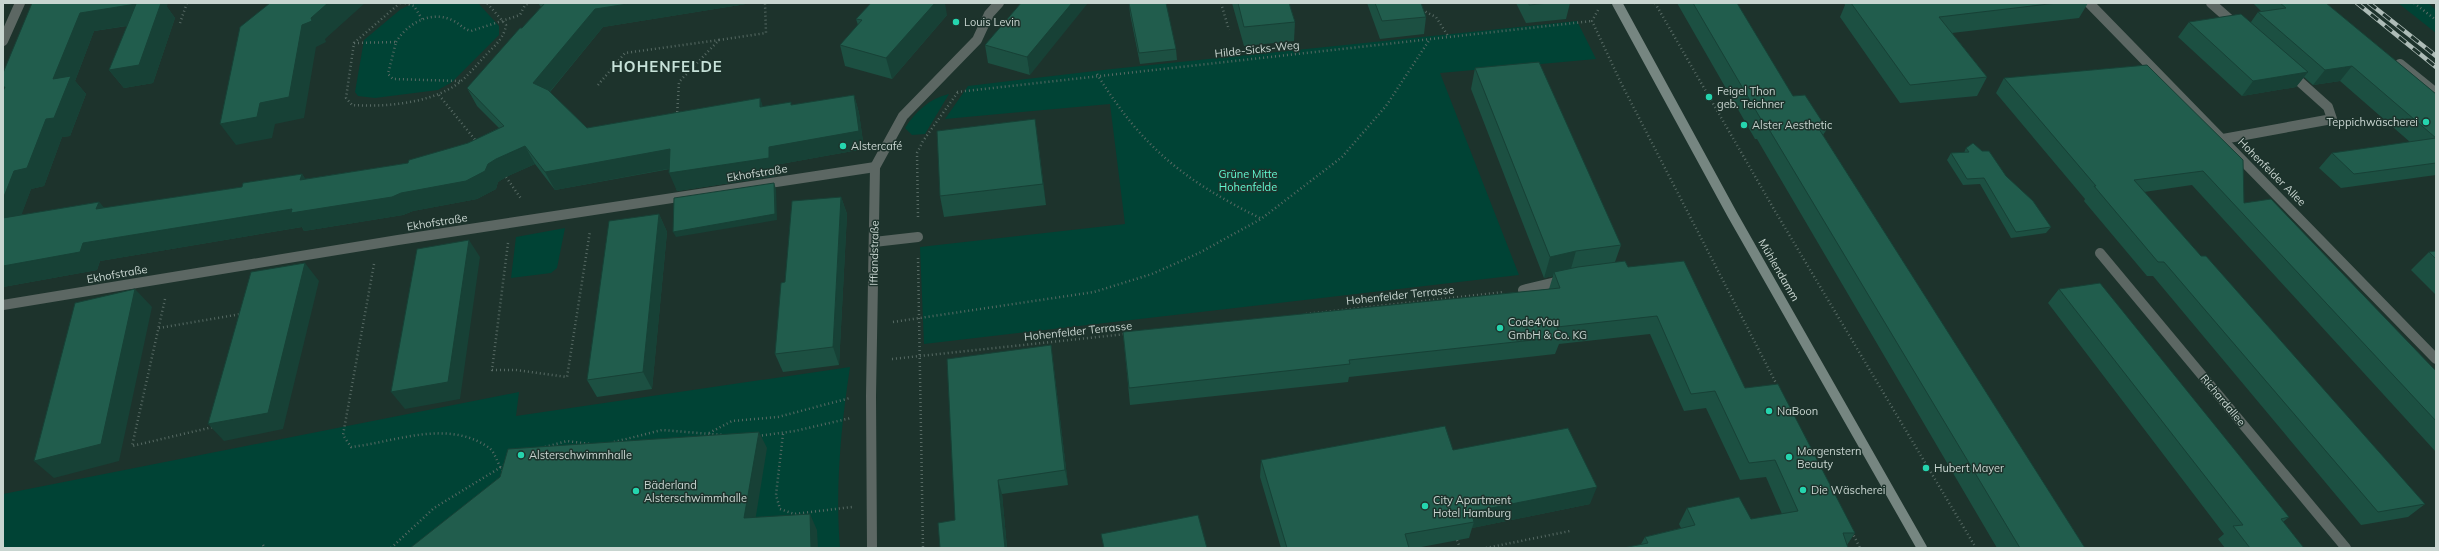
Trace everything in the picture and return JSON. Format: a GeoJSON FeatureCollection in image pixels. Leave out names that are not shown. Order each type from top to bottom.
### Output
{"type":"FeatureCollection","features":[{"type":"Feature","properties":{"kind":"main road","name":"Mühlendamm"},"geometry":{"type":"LineString","coordinates":[[1617,3],[1732,214],[1922,548]]}},
{"type":"Feature","properties":{"kind":"street"},"geometry":{"type":"LineString","coordinates":[[3,41],[20,3]]}},
{"type":"Feature","properties":{"kind":"street","name":"Ifflandstraße"},"geometry":{"type":"LineString","coordinates":[[872,548],[872,361],[875,167],[903,116],[977,40],[989,14],[999,3]]}},
{"type":"Feature","properties":{"kind":"street","name":"Hohenfelder Allee"},"geometry":{"type":"LineString","coordinates":[[2089,3],[2436,359]]}},
{"type":"Feature","properties":{"kind":"street"},"geometry":{"type":"LineString","coordinates":[[2211,3],[2240,29]]}},
{"type":"Feature","properties":{"kind":"street"},"geometry":{"type":"LineString","coordinates":[[2395,60],[2436,93]]}},
{"type":"Feature","properties":{"kind":"street"},"geometry":{"type":"LineString","coordinates":[[2223,139],[2332,119],[2328,107],[2281,65]]}},
{"type":"Feature","properties":{"kind":"street","name":"Ekhofstraße"},"geometry":{"type":"LineString","coordinates":[[3,304],[535,219],[875,167]]}},
{"type":"Feature","properties":{"kind":"street"},"geometry":{"type":"LineString","coordinates":[[874,242],[918,237]]}},
{"type":"Feature","properties":{"kind":"street","name":"Richardallee"},"geometry":{"type":"LineString","coordinates":[[2100,253],[2346,548]]}},
{"type":"Feature","properties":{"kind":"street"},"geometry":{"type":"LineString","coordinates":[[1523,290],[1578,278]]}},
{"type":"Feature","properties":{"kind":"path"},"geometry":{"type":"LineString","coordinates":[[180,23],[187,3]]}},
{"type":"Feature","properties":{"kind":"path"},"geometry":{"type":"LineString","coordinates":[[400,3],[354,43],[346,98],[352,105],[368,105],[424,99],[439,94],[461,81],[499,42],[505,30],[503,21],[487,3]]}},
{"type":"Feature","properties":{"kind":"path"},"geometry":{"type":"LineString","coordinates":[[405,3],[414,6],[422,19]]}},
{"type":"Feature","properties":{"kind":"path"},"geometry":{"type":"LineString","coordinates":[[461,81],[447,79],[393,79],[388,74],[396,42],[402,32],[422,19],[441,17],[451,20],[465,31],[471,31],[520,15],[525,5],[530,3]]}},
{"type":"Feature","properties":{"kind":"path"},"geometry":{"type":"LineString","coordinates":[[598,85],[625,53],[766,33],[765,3]]}},
{"type":"Feature","properties":{"kind":"path"},"geometry":{"type":"LineString","coordinates":[[1220,3],[1229,30]]}},
{"type":"Feature","properties":{"kind":"path"},"geometry":{"type":"LineString","coordinates":[[1655,3],[1775,211],[1976,548]]}},
{"type":"Feature","properties":{"kind":"path"},"geometry":{"type":"LineString","coordinates":[[2414,3],[2436,20]]}},
{"type":"Feature","properties":{"kind":"path"},"geometry":{"type":"LineString","coordinates":[[1599,9],[1592,21],[1621,83],[1779,388]]}},
{"type":"Feature","properties":{"kind":"path"},"geometry":{"type":"LineString","coordinates":[[1418,10],[1427,11],[1436,17],[1448,36]]}},
{"type":"Feature","properties":{"kind":"path","name":"Hilde-Sicks-Weg"},"geometry":{"type":"LineString","coordinates":[[924,96],[1098,74],[1592,21]]}},
{"type":"Feature","properties":{"kind":"path"},"geometry":{"type":"LineString","coordinates":[[873,325],[1094,292],[1152,274],[1199,253],[1261,219],[1342,158],[1366,132],[1410,72],[1430,38]]}},
{"type":"Feature","properties":{"kind":"path"},"geometry":{"type":"LineString","coordinates":[[677,120],[679,82],[719,40]]}},
{"type":"Feature","properties":{"kind":"path"},"geometry":{"type":"LineString","coordinates":[[354,43],[396,42]]}},
{"type":"Feature","properties":{"kind":"path"},"geometry":{"type":"LineString","coordinates":[[1098,74],[1129,122],[1160,154],[1182,173],[1220,199],[1261,219]]}},
{"type":"Feature","properties":{"kind":"path"},"geometry":{"type":"LineString","coordinates":[[923,548],[917,153],[923,141],[958,92]]}},
{"type":"Feature","properties":{"kind":"path"},"geometry":{"type":"LineString","coordinates":[[439,94],[480,146]]}},
{"type":"Feature","properties":{"kind":"path"},"geometry":{"type":"LineString","coordinates":[[506,177],[535,219]]}},
{"type":"Feature","properties":{"kind":"path"},"geometry":{"type":"LineString","coordinates":[[510,223],[492,370],[516,370],[567,377],[593,210]]}},
{"type":"Feature","properties":{"kind":"path"},"geometry":{"type":"LineString","coordinates":[[378,244],[343,435],[351,447],[430,432],[463,434],[490,448],[498,468],[510,477]]}},
{"type":"Feature","properties":{"kind":"path"},"geometry":{"type":"LineString","coordinates":[[169,277],[132,446],[217,426]]}},
{"type":"Feature","properties":{"kind":"path","name":"Hohenfelder Terrasse"},"geometry":{"type":"LineString","coordinates":[[1301,314],[1523,290]]}},
{"type":"Feature","properties":{"kind":"path"},"geometry":{"type":"LineString","coordinates":[[158,328],[247,313]]}},
{"type":"Feature","properties":{"kind":"path","name":"Hohenfelder Terrasse"},"geometry":{"type":"LineString","coordinates":[[872,361],[1134,333]]}},
{"type":"Feature","properties":{"kind":"path"},"geometry":{"type":"LineString","coordinates":[[708,433],[732,421],[778,417],[839,399]]}},
{"type":"Feature","properties":{"kind":"path"},"geometry":{"type":"LineString","coordinates":[[752,436],[783,434],[827,424]]}},
{"type":"Feature","properties":{"kind":"path"},"geometry":{"type":"LineString","coordinates":[[608,444],[662,430],[731,435]]}},
{"type":"Feature","properties":{"kind":"path"},"geometry":{"type":"LineString","coordinates":[[783,434],[776,495],[780,510],[794,514],[837,508]]}},
{"type":"Feature","properties":{"kind":"path"},"geometry":{"type":"LineString","coordinates":[[540,449],[567,441],[594,444]]}},
{"type":"Feature","properties":{"kind":"path"},"geometry":{"type":"LineString","coordinates":[[391,548],[434,508],[498,468],[512,461]]}},
{"type":"Feature","properties":{"kind":"path"},"geometry":{"type":"LineString","coordinates":[[1850,527],[1860,548]]}},
{"type":"Feature","properties":{"kind":"path"},"geometry":{"type":"LineString","coordinates":[[1486,548],[1570,531]]}},
{"type":"Feature","properties":{"kind":"path"},"geometry":{"type":"LineString","coordinates":[[1457,540],[1460,548]]}},
{"type":"Feature","properties":{"kind":"green space"},"geometry":{"type":"Polygon","coordinates":[[[414,3],[478,3],[499,26],[499,35],[452,82],[438,90],[375,98],[358,96],[355,92],[364,40],[401,9],[414,3]]]}},
{"type":"Feature","properties":{"kind":"green space"},"geometry":{"type":"Polygon","coordinates":[[[2398,3],[2428,3],[2436,10],[2436,33],[2398,3]]]}},
{"type":"Feature","properties":{"kind":"green space","name":"Grüne Mitte Hohenfelde"},"geometry":{"type":"Polygon","coordinates":[[[1577,21],[1596,59],[1440,73],[1519,275],[924,344],[920,247],[1125,224],[1110,104],[945,119],[968,86],[1112,69],[1577,21]]]}},
{"type":"Feature","properties":{"kind":"green space"},"geometry":{"type":"Polygon","coordinates":[[[949,94],[925,134],[912,135],[905,128],[913,116],[929,102],[949,94]]]}},
{"type":"Feature","properties":{"kind":"green space"},"geometry":{"type":"Polygon","coordinates":[[[565,228],[557,268],[551,273],[511,278],[516,237],[565,228]]]}},
{"type":"Feature","properties":{"kind":"green space","name":"Alsterschwimmhalle"},"geometry":{"type":"Polygon","coordinates":[[[850,367],[840,457],[838,503],[840,548],[3,548],[3,494],[519,392],[516,416],[850,367]]]}},
{"type":"Feature","properties":{"kind":"building"},"geometry":{"type":"Polygon","coordinates":[[[32,3],[161,3],[139,65],[109,70],[136,4],[80,13],[53,79],[71,76],[54,118],[46,119],[27,168],[14,171],[3,199],[3,91],[5,87],[3,87],[3,73],[32,3]]]}},
{"type":"Feature","properties":{"kind":"building"},"geometry":{"type":"Polygon","coordinates":[[[270,3],[328,3],[311,18],[312,21],[302,25],[289,97],[260,103],[257,117],[220,124],[240,27],[270,3]]]}},
{"type":"Feature","properties":{"kind":"building"},"geometry":{"type":"Polygon","coordinates":[[[545,3],[634,3],[595,9],[533,83],[548,90],[587,128],[760,98],[760,107],[791,102],[791,105],[854,95],[859,131],[769,147],[769,158],[669,173],[670,149],[545,172],[525,146],[496,159],[488,164],[485,171],[466,181],[401,193],[392,197],[291,213],[292,209],[83,243],[80,252],[3,266],[3,218],[99,202],[96,209],[242,187],[243,183],[302,174],[300,180],[408,163],[409,160],[468,143],[504,126],[467,88],[520,28],[522,28],[545,3]]]}},
{"type":"Feature","properties":{"kind":"building"},"geometry":{"type":"Polygon","coordinates":[[[871,3],[935,3],[886,58],[840,45],[862,20],[856,19],[871,3]]]}},
{"type":"Feature","properties":{"kind":"building"},"geometry":{"type":"Polygon","coordinates":[[[1021,3],[1072,3],[1027,57],[985,45],[1021,3]]]}},
{"type":"Feature","properties":{"kind":"building"},"geometry":{"type":"Polygon","coordinates":[[[1129,3],[1166,3],[1176,49],[1139,53],[1129,3]]]}},
{"type":"Feature","properties":{"kind":"building"},"geometry":{"type":"Polygon","coordinates":[[[1238,3],[1289,3],[1295,22],[1244,27],[1238,3]]]}},
{"type":"Feature","properties":{"kind":"building"},"geometry":{"type":"Polygon","coordinates":[[[1375,3],[1421,3],[1426,17],[1382,21],[1375,3]]]}},
{"type":"Feature","properties":{"kind":"building"},"geometry":{"type":"Polygon","coordinates":[[[1529,3],[1549,3],[1529,5],[1529,3]]]}},
{"type":"Feature","properties":{"kind":"building"},"geometry":{"type":"Polygon","coordinates":[[[1693,3],[1737,3],[1793,96],[1805,95],[1827,129],[1819,129],[2085,548],[2020,548],[1764,121],[1762,121],[1693,3]]]}},
{"type":"Feature","properties":{"kind":"building"},"geometry":{"type":"Polygon","coordinates":[[[1851,3],[2057,3],[1939,17],[1987,77],[1910,85],[1851,3]]]}},
{"type":"Feature","properties":{"kind":"building"},"geometry":{"type":"Polygon","coordinates":[[[2280,3],[2326,3],[2436,94],[2436,138],[2352,66],[2325,70],[2258,12],[2286,8],[2280,3]]]}},
{"type":"Feature","properties":{"kind":"building"},"geometry":{"type":"Polygon","coordinates":[[[2241,14],[2308,72],[2253,81],[2189,22],[2241,14]]]}},
{"type":"Feature","properties":{"kind":"building"},"geometry":{"type":"Polygon","coordinates":[[[1539,62],[1621,245],[1576,251],[1550,257],[1475,68],[1539,62]]]}},
{"type":"Feature","properties":{"kind":"building"},"geometry":{"type":"Polygon","coordinates":[[[2147,65],[2243,160],[2244,203],[2271,199],[2436,371],[2436,421],[2203,171],[2134,180],[2201,256],[2206,256],[2425,504],[2378,512],[2164,262],[2158,262],[2094,186],[2096,186],[2004,78],[2147,65]]]}},
{"type":"Feature","properties":{"kind":"building"},"geometry":{"type":"Polygon","coordinates":[[[1035,119],[1043,184],[940,196],[937,131],[1035,119]]]}},
{"type":"Feature","properties":{"kind":"building"},"geometry":{"type":"Polygon","coordinates":[[[2436,138],[2436,163],[2354,174],[2332,153],[2436,138]]]}},
{"type":"Feature","properties":{"kind":"building"},"geometry":{"type":"Polygon","coordinates":[[[1973,143],[1982,151],[1989,151],[2006,176],[2033,201],[2051,227],[2016,232],[1984,178],[1967,179],[1951,153],[1969,152],[1966,148],[1973,143]]]}},
{"type":"Feature","properties":{"kind":"building"},"geometry":{"type":"Polygon","coordinates":[[[774,183],[775,214],[673,232],[674,198],[774,183]]]}},
{"type":"Feature","properties":{"kind":"building"},"geometry":{"type":"Polygon","coordinates":[[[841,197],[833,347],[775,354],[781,283],[785,282],[792,201],[841,197]]]}},
{"type":"Feature","properties":{"kind":"building"},"geometry":{"type":"Polygon","coordinates":[[[659,214],[643,372],[587,380],[609,221],[659,214]]]}},
{"type":"Feature","properties":{"kind":"building"},"geometry":{"type":"Polygon","coordinates":[[[469,240],[448,382],[391,392],[417,249],[469,240]]]}},
{"type":"Feature","properties":{"kind":"building"},"geometry":{"type":"Polygon","coordinates":[[[2436,251],[2436,259],[2429,252],[2436,251]]]}},
{"type":"Feature","properties":{"kind":"building"},"geometry":{"type":"Polygon","coordinates":[[[1625,261],[1628,267],[1684,261],[1745,388],[1778,384],[1855,533],[1843,533],[1848,548],[1623,548],[1648,543],[1645,537],[1695,525],[1687,508],[1739,497],[1751,519],[1798,511],[1775,460],[1749,463],[1715,391],[1691,394],[1657,316],[1557,327],[1561,337],[1349,360],[1350,364],[1129,388],[1123,332],[1560,288],[1554,272],[1578,267],[1625,261]]]}},
{"type":"Feature","properties":{"kind":"building"},"geometry":{"type":"Polygon","coordinates":[[[305,263],[268,413],[208,424],[251,272],[305,263]]]}},
{"type":"Feature","properties":{"kind":"building"},"geometry":{"type":"Polygon","coordinates":[[[2100,283],[2289,517],[2281,519],[2304,548],[2250,548],[2233,526],[2243,525],[2059,289],[2100,283]]]}},
{"type":"Feature","properties":{"kind":"building"},"geometry":{"type":"Polygon","coordinates":[[[135,289],[101,444],[34,461],[75,303],[135,289]]]}},
{"type":"Feature","properties":{"kind":"building"},"geometry":{"type":"Polygon","coordinates":[[[1051,345],[1065,470],[998,480],[1005,548],[940,548],[938,523],[955,520],[947,359],[1051,345]]]}},
{"type":"Feature","properties":{"kind":"building"},"geometry":{"type":"Polygon","coordinates":[[[1445,426],[1453,450],[1568,428],[1597,487],[1471,512],[1474,522],[1405,534],[1409,548],[1287,548],[1261,460],[1445,426]]]}},
{"type":"Feature","properties":{"kind":"building","name":"Bäderland Alsterschwimmhalle"},"geometry":{"type":"Polygon","coordinates":[[[759,432],[744,518],[810,514],[811,548],[410,548],[500,477],[508,449],[759,432]]]}},
{"type":"Feature","properties":{"kind":"building"},"geometry":{"type":"Polygon","coordinates":[[[1198,515],[1207,548],[1104,548],[1101,534],[1198,515]]]}},
{"type":"Feature","properties":{"kind":"railway"},"geometry":{"type":"LineString","coordinates":[[2357,3],[2436,67]]}},
{"type":"Feature","properties":{"kind":"railway"},"geometry":{"type":"LineString","coordinates":[[2369,3],[2436,56]]}},
{"type":"Feature","properties":{"kind":"place","name":"Louis Levin"},"geometry":{"type":"Point","coordinates":[956,22]}},
{"type":"Feature","properties":{"kind":"place","name":"Feigel Thon geb. Teichner"},"geometry":{"type":"Point","coordinates":[1709,97]}},
{"type":"Feature","properties":{"kind":"place","name":"Teppichwäscherei"},"geometry":{"type":"Point","coordinates":[2426,122]}},
{"type":"Feature","properties":{"kind":"place","name":"Alster Aesthetic"},"geometry":{"type":"Point","coordinates":[1744,125]}},
{"type":"Feature","properties":{"kind":"place","name":"Alstercafé"},"geometry":{"type":"Point","coordinates":[843,146]}},
{"type":"Feature","properties":{"kind":"place","name":"Code4You GmbH & Co. KG"},"geometry":{"type":"Point","coordinates":[1500,328]}},
{"type":"Feature","properties":{"kind":"place","name":"NaBoon"},"geometry":{"type":"Point","coordinates":[1769,411]}},
{"type":"Feature","properties":{"kind":"place","name":"Alsterschwimmhalle"},"geometry":{"type":"Point","coordinates":[521,455]}},
{"type":"Feature","properties":{"kind":"place","name":"Morgenstern Beauty"},"geometry":{"type":"Point","coordinates":[1789,457]}},
{"type":"Feature","properties":{"kind":"place","name":"Hubert Mayer"},"geometry":{"type":"Point","coordinates":[1926,468]}},
{"type":"Feature","properties":{"kind":"place","name":"Die Wäscherei"},"geometry":{"type":"Point","coordinates":[1803,490]}},
{"type":"Feature","properties":{"kind":"place","name":"Bäderland Alsterschwimmhalle"},"geometry":{"type":"Point","coordinates":[636,491]}},
{"type":"Feature","properties":{"kind":"place","name":"City Apartment Hotel Hamburg"},"geometry":{"type":"Point","coordinates":[1425,506]}},
{"type":"Feature","properties":{"kind":"district","name":"HOHENFELDE"},"geometry":{"type":"Point","coordinates":[667,67]}}]}
